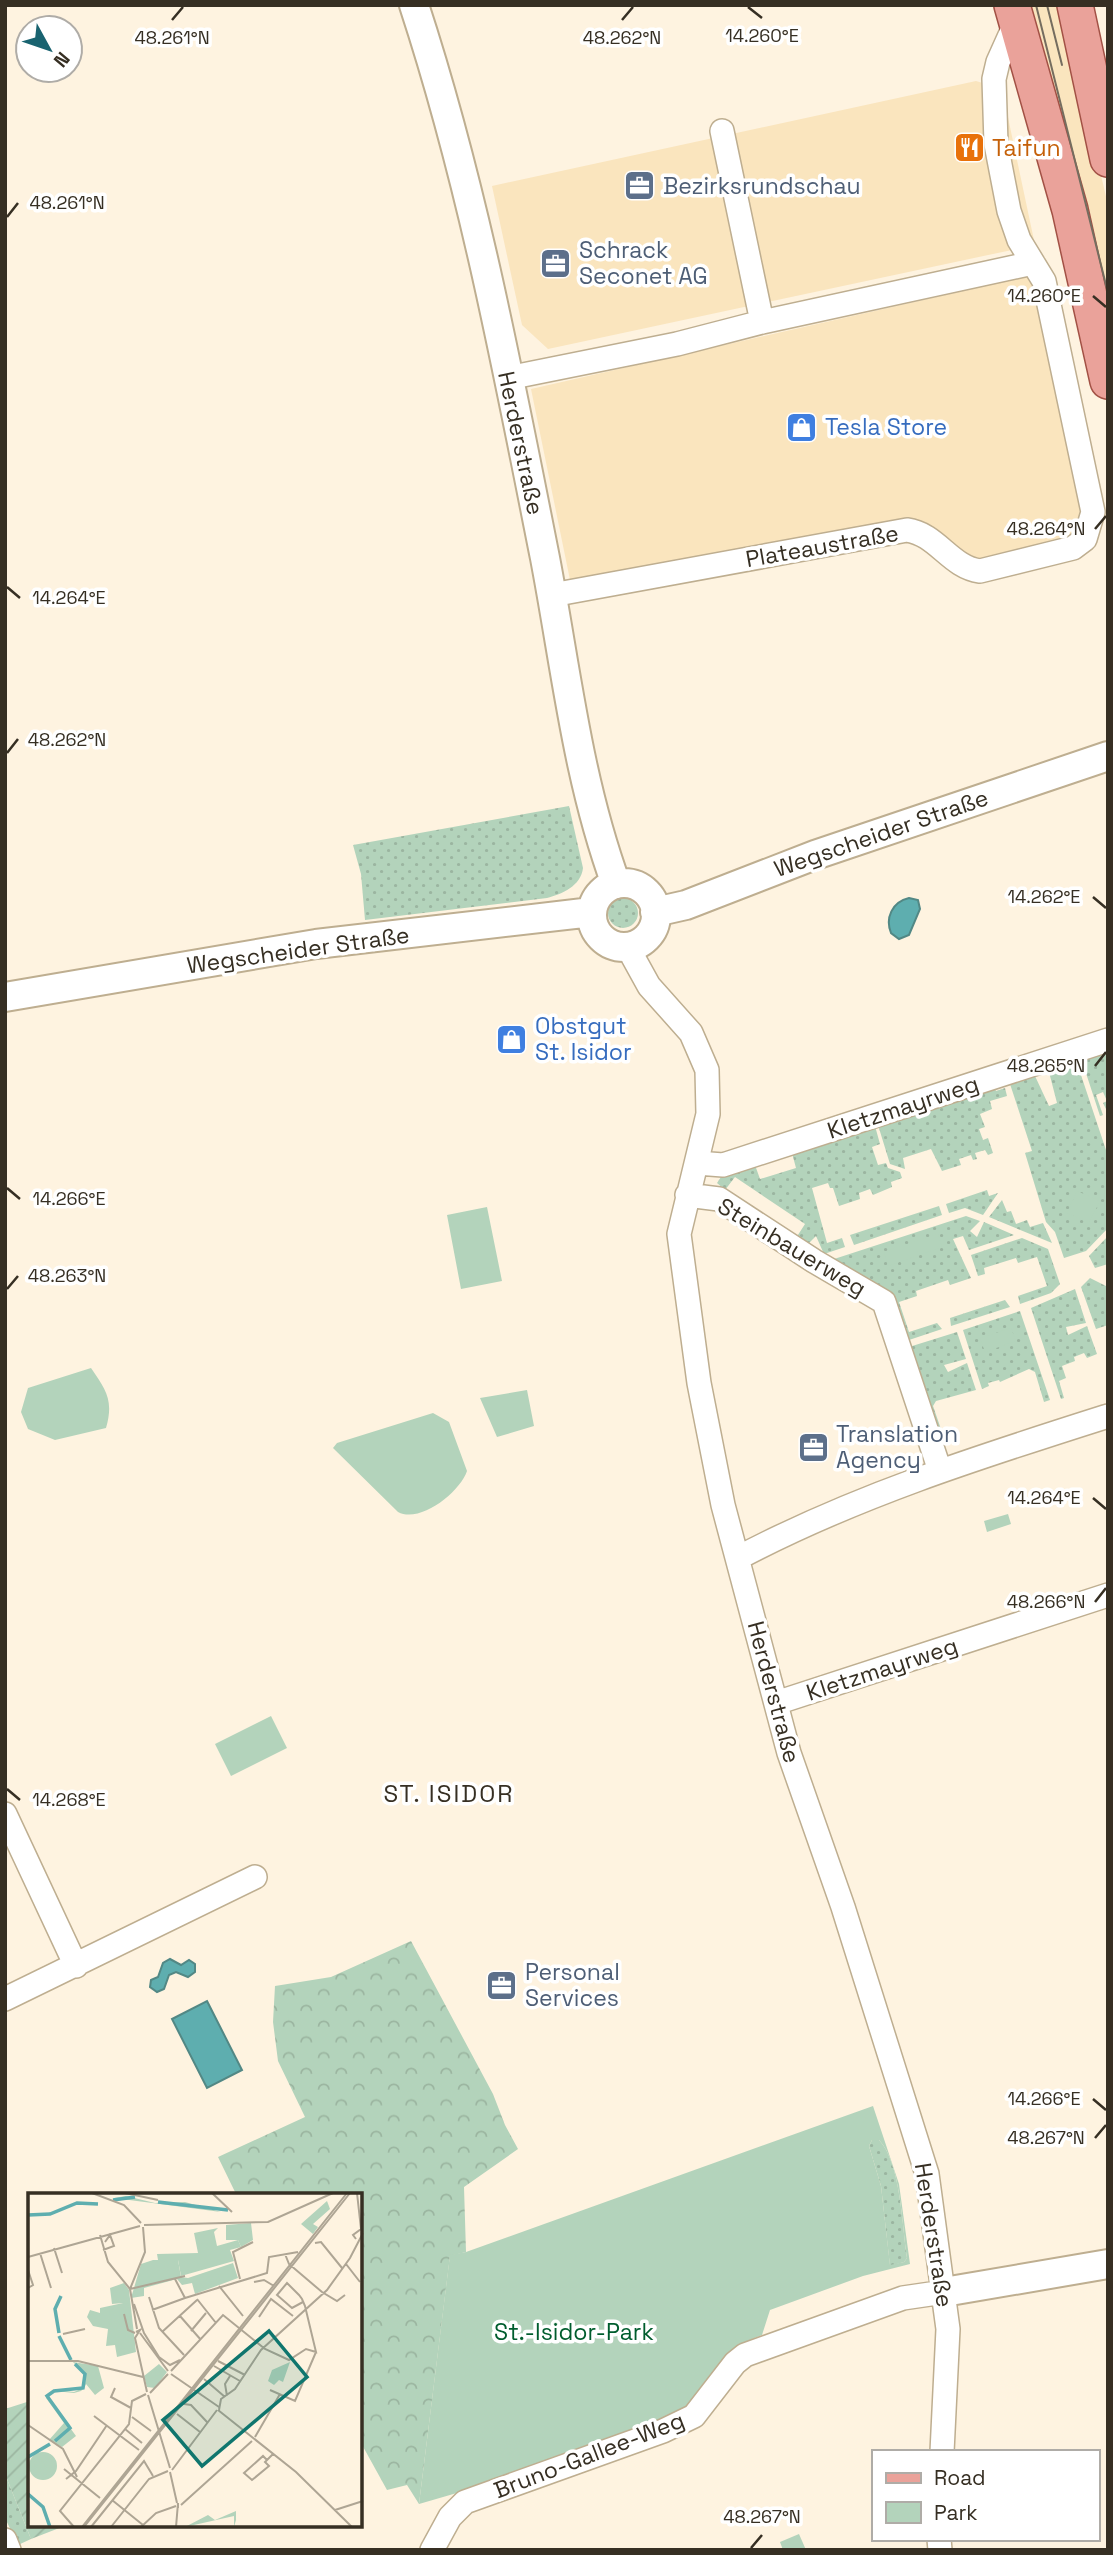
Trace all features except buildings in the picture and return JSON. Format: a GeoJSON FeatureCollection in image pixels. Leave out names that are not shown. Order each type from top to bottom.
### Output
{"type":"FeatureCollection","features":[{"type":"Feature","properties":{"kind":"main road"},"geometry":{"type":"LineString","coordinates":[[1075,5],[1108,159]]}},
{"type":"Feature","properties":{"kind":"main road"},"geometry":{"type":"LineString","coordinates":[[1014,14],[1070,210],[1108,381]]}},
{"type":"Feature","properties":{"kind":"street","name":"Herderstraße"},"geometry":{"type":"LineString","coordinates":[[414,5],[460,163],[508,378],[552,595],[589,802],[615,884]]}},
{"type":"Feature","properties":{"kind":"street","name":"Plateaustraße"},"geometry":{"type":"LineString","coordinates":[[552,595],[906,530],[927,537],[969,570],[980,571],[1073,548],[1085,539],[1093,512],[1044,281],[1019,240],[1009,211],[996,144],[994,79],[1014,14]]}},
{"type":"Feature","properties":{"kind":"street"},"geometry":{"type":"LineString","coordinates":[[722,131],[762,322]]}},
{"type":"Feature","properties":{"kind":"street"},"geometry":{"type":"LineString","coordinates":[[508,378],[677,344],[762,322],[1032,263]]}},
{"type":"Feature","properties":{"kind":"street","name":"Wegscheider Straße"},"geometry":{"type":"LineString","coordinates":[[655,912],[685,905],[815,855],[1108,756]]}},
{"type":"Feature","properties":{"kind":"street"},"geometry":{"type":"LineString","coordinates":[[615,884],[635,885],[646,892],[655,912],[649,934],[631,946],[618,946],[601,937],[595,929],[592,912],[598,896],[615,884]]}},
{"type":"Feature","properties":{"kind":"street","name":"Wegscheider Straße"},"geometry":{"type":"LineString","coordinates":[[5,997],[316,944],[592,912]]}},
{"type":"Feature","properties":{"kind":"street","name":"Herderstraße"},"geometry":{"type":"LineString","coordinates":[[631,946],[633,957],[649,986],[691,1033],[707,1070],[708,1114],[681,1215],[680,1252],[699,1383],[723,1505],[776,1703],[917,2140],[935,2215],[948,2329],[942,2450]]}},
{"type":"Feature","properties":{"kind":"street","name":"Kletzmayrweg"},"geometry":{"type":"LineString","coordinates":[[697,1163],[723,1165],[1108,1040]]}},
{"type":"Feature","properties":{"kind":"street","name":"Steinbauerweg"},"geometry":{"type":"LineString","coordinates":[[687,1195],[719,1199],[884,1302],[940,1471]]}},
{"type":"Feature","properties":{"kind":"street"},"geometry":{"type":"LineString","coordinates":[[738,1558],[784,1534],[940,1471],[1108,1416]]}},
{"type":"Feature","properties":{"kind":"street","name":"Kletzmayrweg"},"geometry":{"type":"LineString","coordinates":[[776,1703],[1108,1595]]}},
{"type":"Feature","properties":{"kind":"street"},"geometry":{"type":"LineString","coordinates":[[5,1814],[76,1966]]}},
{"type":"Feature","properties":{"kind":"street"},"geometry":{"type":"LineString","coordinates":[[5,1999],[255,1877]]}},
{"type":"Feature","properties":{"kind":"street"},"geometry":{"type":"LineString","coordinates":[[944,2292],[1108,2264]]}},
{"type":"Feature","properties":{"kind":"street","name":"Bruno-Gallee-Weg"},"geometry":{"type":"LineString","coordinates":[[432,2550],[444,2526],[465,2502],[663,2431],[694,2416],[735,2363],[745,2355],[903,2298],[944,2292]]}},
{"type":"Feature","properties":{"kind":"street"},"geometry":{"type":"LineString","coordinates":[[5,2540],[9,2550]]}},
{"type":"Feature","properties":{"kind":"shaded area"},"geometry":{"type":"Polygon","coordinates":[[[1022,5],[1061,5],[1108,205],[1108,332],[1022,5]]]}},
{"type":"Feature","properties":{"kind":"shaded area"},"geometry":{"type":"Polygon","coordinates":[[[976,81],[1002,89],[1035,245],[548,349],[522,325],[492,186],[976,81]]]}},
{"type":"Feature","properties":{"kind":"shaded area","name":"Tesla Store"},"geometry":{"type":"Polygon","coordinates":[[[1033,275],[1082,515],[1081,524],[1069,539],[983,563],[963,555],[921,522],[570,580],[531,389],[1033,275]]]}},
{"type":"Feature","properties":{"kind":"green space"},"geometry":{"type":"Polygon","coordinates":[[[569,806],[583,868],[579,880],[564,891],[547,898],[365,920],[361,874],[353,845],[569,806]]]}},
{"type":"Feature","properties":{"kind":"green space"},"geometry":{"type":"Polygon","coordinates":[[[623,898],[634,902],[638,913],[634,924],[623,928],[612,924],[608,913],[612,902],[623,898]]]}},
{"type":"Feature","properties":{"kind":"green space"},"geometry":{"type":"Polygon","coordinates":[[[1108,1050],[1108,1113],[1103,1103],[1107,1101],[1103,1092],[1096,1095],[1103,1115],[1100,1116],[1082,1061],[1085,1057],[1108,1050]]]}},
{"type":"Feature","properties":{"kind":"green space"},"geometry":{"type":"Polygon","coordinates":[[[1076,1060],[1108,1156],[1108,1228],[1086,1251],[1064,1258],[1055,1232],[1046,1222],[1025,1153],[1032,1151],[1010,1084],[1035,1076],[1049,1106],[1057,1103],[1049,1072],[1076,1060]]]}},
{"type":"Feature","properties":{"kind":"green space"},"geometry":{"type":"Polygon","coordinates":[[[994,1087],[996,1091],[1005,1088],[1007,1096],[990,1101],[992,1109],[980,1114],[985,1127],[979,1129],[983,1140],[988,1138],[993,1153],[988,1155],[985,1150],[975,1153],[977,1159],[973,1160],[971,1155],[959,1159],[961,1165],[942,1171],[931,1149],[903,1158],[905,1169],[890,1164],[878,1125],[994,1087]]]}},
{"type":"Feature","properties":{"kind":"green space"},"geometry":{"type":"Polygon","coordinates":[[[875,1126],[880,1144],[872,1147],[878,1165],[886,1163],[888,1168],[900,1172],[902,1178],[891,1182],[892,1187],[873,1195],[870,1189],[859,1193],[860,1199],[839,1206],[833,1188],[830,1188],[828,1183],[812,1188],[827,1243],[842,1238],[845,1247],[824,1254],[816,1236],[806,1246],[796,1238],[805,1224],[735,1177],[725,1190],[717,1183],[721,1177],[755,1165],[760,1179],[796,1168],[792,1153],[875,1126]]]}},
{"type":"Feature","properties":{"kind":"green space"},"geometry":{"type":"Polygon","coordinates":[[[987,1190],[989,1196],[998,1193],[983,1215],[965,1208],[949,1213],[946,1204],[987,1190]]]}},
{"type":"Feature","properties":{"kind":"green space"},"geometry":{"type":"Polygon","coordinates":[[[1077,1191],[1100,1201],[1089,1223],[1067,1213],[1077,1191]]]}},
{"type":"Feature","properties":{"kind":"green space"},"geometry":{"type":"Polygon","coordinates":[[[1002,1200],[1007,1212],[1011,1211],[1016,1224],[1027,1220],[1030,1227],[1043,1223],[1052,1243],[989,1217],[1002,1200]]]}},
{"type":"Feature","properties":{"kind":"green space"},"geometry":{"type":"Polygon","coordinates":[[[939,1206],[942,1215],[854,1245],[850,1235],[939,1206]]]}},
{"type":"Feature","properties":{"kind":"green space"},"geometry":{"type":"Polygon","coordinates":[[[487,1207],[502,1281],[461,1289],[447,1215],[487,1207]]]}},
{"type":"Feature","properties":{"kind":"green space"},"geometry":{"type":"Polygon","coordinates":[[[966,1216],[980,1221],[970,1231],[977,1237],[984,1222],[1014,1235],[969,1250],[963,1236],[953,1239],[971,1278],[950,1285],[948,1280],[916,1291],[917,1296],[899,1302],[909,1332],[937,1323],[942,1329],[903,1342],[886,1293],[828,1261],[966,1216]]]}},
{"type":"Feature","properties":{"kind":"green space"},"geometry":{"type":"Polygon","coordinates":[[[938,1234],[942,1247],[888,1266],[884,1252],[938,1234]]]}},
{"type":"Feature","properties":{"kind":"green space"},"geometry":{"type":"Polygon","coordinates":[[[1108,1236],[1108,1264],[1095,1268],[1089,1256],[1108,1236]]]}},
{"type":"Feature","properties":{"kind":"green space"},"geometry":{"type":"Polygon","coordinates":[[[1022,1238],[1048,1249],[1060,1284],[1051,1293],[1020,1304],[1018,1296],[1047,1286],[1037,1257],[1018,1263],[1016,1258],[984,1268],[985,1274],[978,1276],[971,1255],[1022,1238]]]}},
{"type":"Feature","properties":{"kind":"green space"},"geometry":{"type":"Polygon","coordinates":[[[1090,1278],[1108,1287],[1108,1325],[1096,1329],[1081,1287],[1090,1278]]]}},
{"type":"Feature","properties":{"kind":"green space"},"geometry":{"type":"Polygon","coordinates":[[[1075,1289],[1086,1323],[1066,1327],[1068,1335],[1087,1326],[1097,1354],[1087,1358],[1084,1353],[1074,1357],[1075,1361],[1062,1366],[1066,1378],[1059,1381],[1064,1398],[1061,1399],[1031,1308],[1075,1289]]]}},
{"type":"Feature","properties":{"kind":"green space"},"geometry":{"type":"Polygon","coordinates":[[[1005,1300],[1010,1307],[951,1326],[950,1318],[1005,1300]]]}},
{"type":"Feature","properties":{"kind":"green space"},"geometry":{"type":"Polygon","coordinates":[[[1020,1311],[1050,1400],[1044,1402],[1035,1372],[1029,1369],[1000,1382],[988,1383],[989,1386],[982,1389],[963,1330],[1020,1311]]]}},
{"type":"Feature","properties":{"kind":"green space"},"geometry":{"type":"Polygon","coordinates":[[[1011,1328],[1016,1341],[985,1352],[980,1338],[1011,1328]]]}},
{"type":"Feature","properties":{"kind":"green space"},"geometry":{"type":"Polygon","coordinates":[[[957,1332],[966,1359],[944,1365],[948,1372],[967,1363],[976,1390],[936,1401],[933,1406],[943,1435],[935,1438],[909,1347],[957,1332]]]}},
{"type":"Feature","properties":{"kind":"green space"},"geometry":{"type":"Polygon","coordinates":[[[91,1368],[109,1403],[106,1428],[55,1440],[28,1429],[21,1412],[28,1388],[91,1368]]]}},
{"type":"Feature","properties":{"kind":"green space"},"geometry":{"type":"Polygon","coordinates":[[[527,1390],[534,1426],[497,1437],[480,1398],[527,1390]]]}},
{"type":"Feature","properties":{"kind":"green space"},"geometry":{"type":"Polygon","coordinates":[[[433,1413],[449,1422],[467,1471],[448,1496],[417,1514],[398,1512],[333,1448],[337,1443],[433,1413]]]}},
{"type":"Feature","properties":{"kind":"green space"},"geometry":{"type":"Polygon","coordinates":[[[1008,1514],[1011,1524],[987,1532],[984,1521],[1008,1514]]]}},
{"type":"Feature","properties":{"kind":"green space"},"geometry":{"type":"Polygon","coordinates":[[[271,1716],[287,1748],[231,1776],[215,1744],[271,1716]]]}},
{"type":"Feature","properties":{"kind":"green space"},"geometry":{"type":"Polygon","coordinates":[[[411,1941],[493,2094],[518,2149],[464,2187],[466,2252],[450,2256],[419,2504],[407,2485],[387,2490],[362,2445],[362,2193],[236,2193],[218,2157],[305,2117],[278,2061],[273,2022],[275,1986],[331,1977],[411,1941]]]}},
{"type":"Feature","properties":{"kind":"green space","name":"St.-Isidor-Park"},"geometry":{"type":"Polygon","coordinates":[[[873,2106],[899,2184],[910,2264],[863,2276],[770,2310],[762,2335],[740,2345],[724,2358],[691,2401],[673,2415],[474,2488],[419,2504],[450,2255],[466,2252],[873,2106]],[[872,2140],[869,2146],[881,2186],[890,2265],[904,2262],[907,2258],[896,2179],[886,2150],[879,2140],[872,2140]]]}},
{"type":"Feature","properties":{"kind":"green space"},"geometry":{"type":"Polygon","coordinates":[[[872,2140],[879,2140],[886,2150],[899,2196],[907,2258],[904,2262],[890,2266],[881,2186],[869,2146],[872,2140]]]}},
{"type":"Feature","properties":{"kind":"green space"},"geometry":{"type":"Polygon","coordinates":[[[28,2402],[28,2527],[62,2527],[31,2539],[5,2474],[5,2409],[28,2402]]]}},
{"type":"Feature","properties":{"kind":"green space"},"geometry":{"type":"Polygon","coordinates":[[[5,2474],[31,2539],[18,2545],[5,2518],[5,2474]]]}},
{"type":"Feature","properties":{"kind":"green space"},"geometry":{"type":"Polygon","coordinates":[[[799,2534],[806,2550],[783,2550],[780,2542],[799,2534]]]}},
{"type":"Feature","properties":{"kind":"water"},"geometry":{"type":"Polygon","coordinates":[[[86,732],[86,746],[66,746],[65,733],[86,732]]]}},
{"type":"Feature","properties":{"kind":"water"},"geometry":{"type":"Polygon","coordinates":[[[909,898],[918,900],[920,909],[909,935],[899,939],[891,933],[889,927],[891,911],[898,903],[909,898]]]}},
{"type":"Feature","properties":{"kind":"water"},"geometry":{"type":"Polygon","coordinates":[[[170,1959],[181,1965],[189,1960],[195,1964],[195,1972],[188,1977],[176,1972],[169,1975],[164,1989],[157,1992],[150,1987],[151,1980],[158,1977],[163,1963],[170,1959]]]}},
{"type":"Feature","properties":{"kind":"water"},"geometry":{"type":"Polygon","coordinates":[[[207,2001],[242,2070],[207,2088],[172,2019],[207,2001]]]}},
{"type":"Feature","properties":{"kind":"tram line"},"geometry":{"type":"LineString","coordinates":[[1036,5],[1108,293]]}},
{"type":"Feature","properties":{"kind":"tram line"},"geometry":{"type":"LineString","coordinates":[[1047,5],[1062,65]]}},
{"type":"Feature","properties":{"kind":"place","name":"Taifun"},"geometry":{"type":"Point","coordinates":[969,148]}},
{"type":"Feature","properties":{"kind":"place","name":"Bezirksrundschau"},"geometry":{"type":"Point","coordinates":[640,186]}},
{"type":"Feature","properties":{"kind":"place","name":"Schrack Seconet AG"},"geometry":{"type":"Point","coordinates":[556,263]}},
{"type":"Feature","properties":{"kind":"place","name":"Tesla Store"},"geometry":{"type":"Point","coordinates":[802,427]}},
{"type":"Feature","properties":{"kind":"place","name":"Obstgut St. Isidor"},"geometry":{"type":"Point","coordinates":[512,1039]}},
{"type":"Feature","properties":{"kind":"place","name":"Translation Agency"},"geometry":{"type":"Point","coordinates":[813,1447]}},
{"type":"Feature","properties":{"kind":"place","name":"Personal Services"},"geometry":{"type":"Point","coordinates":[502,1985]}},
{"type":"Feature","properties":{"kind":"district","name":"ST. ISIDOR"},"geometry":{"type":"Point","coordinates":[449,1793]}}]}
